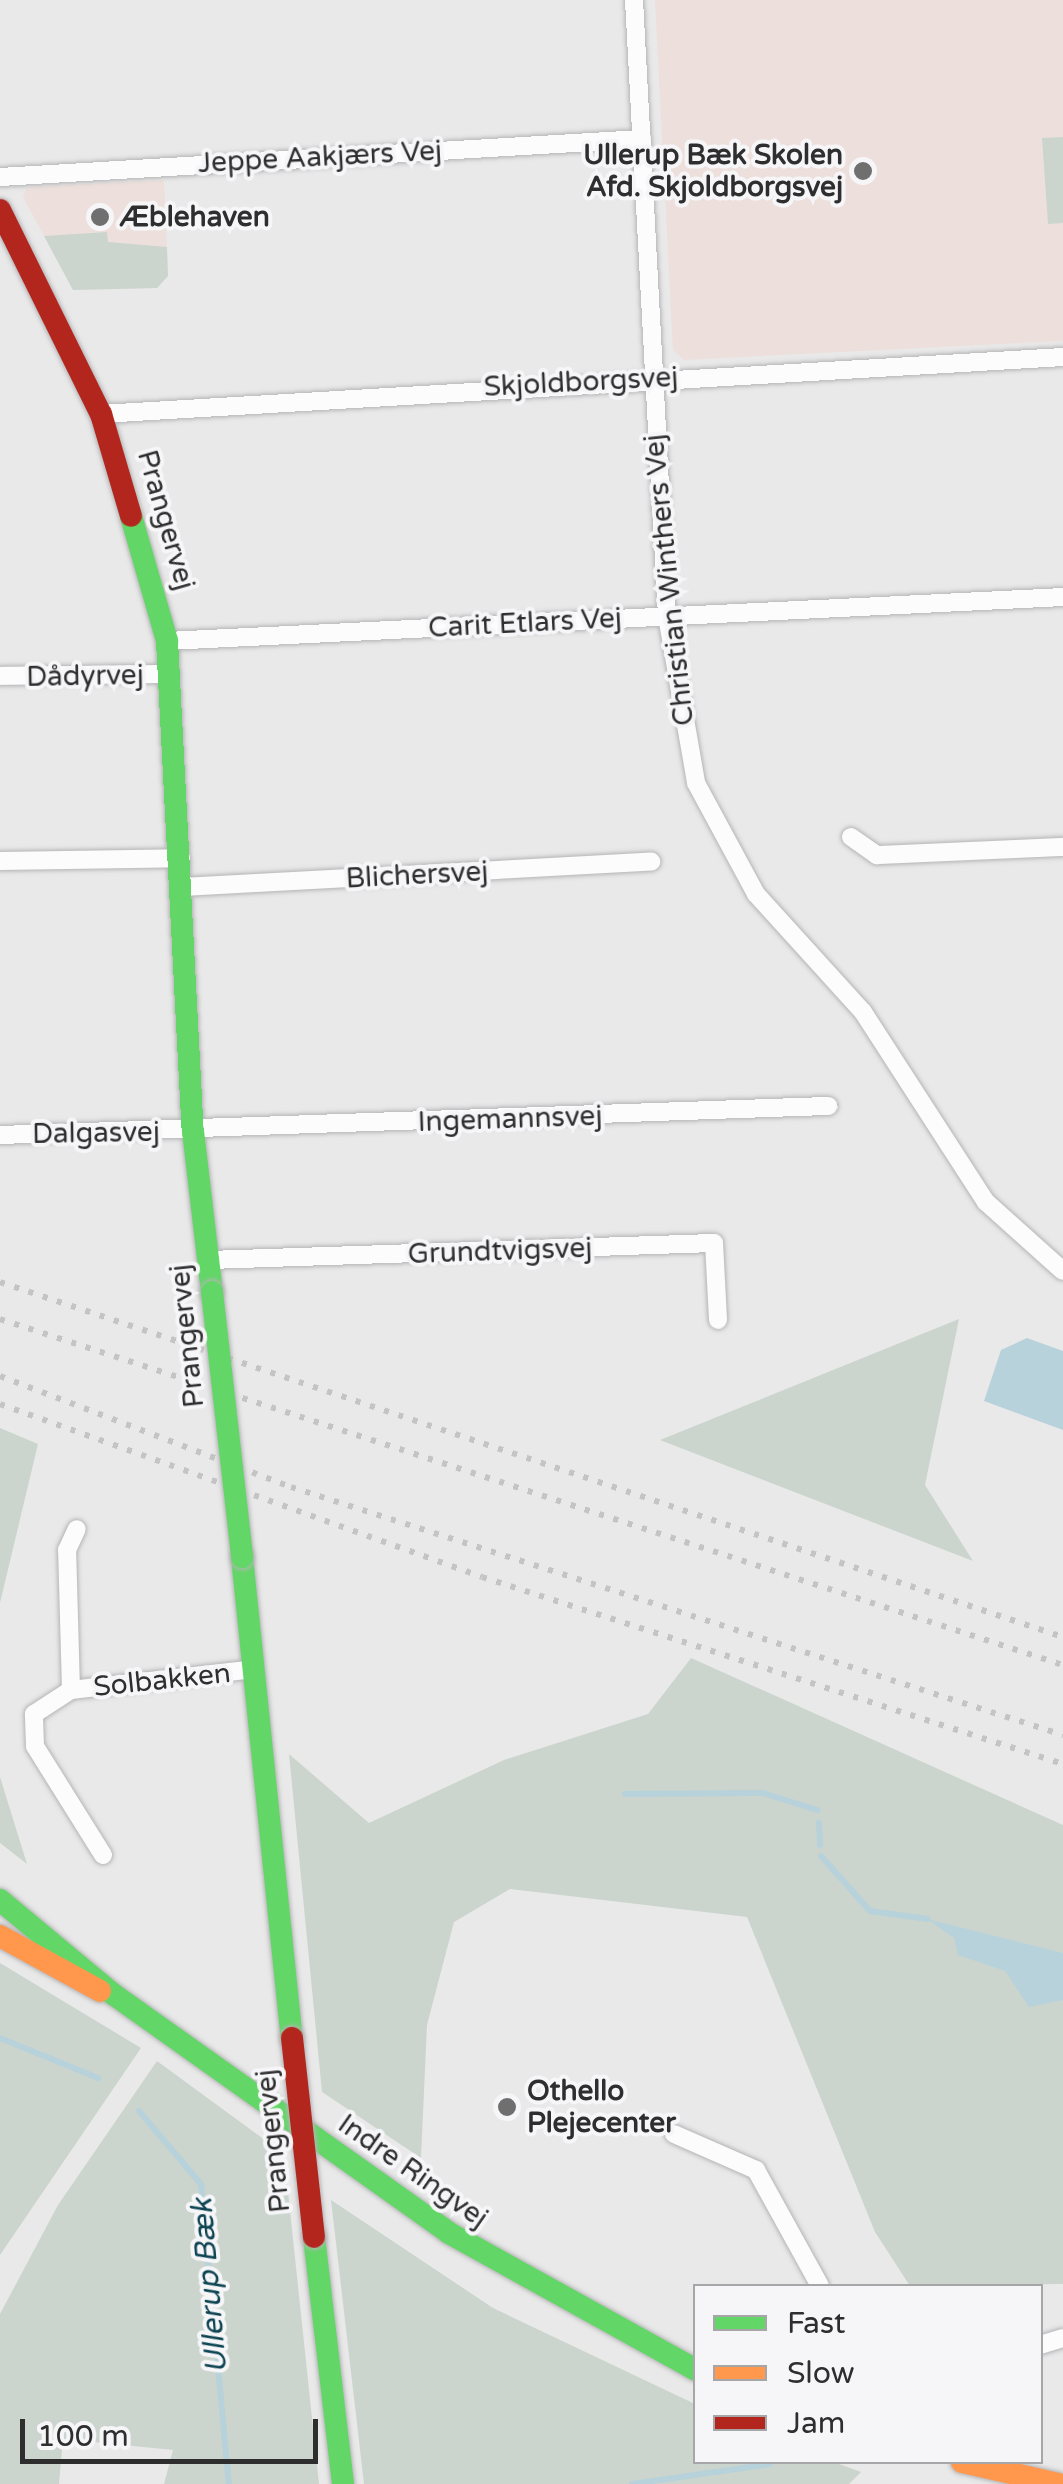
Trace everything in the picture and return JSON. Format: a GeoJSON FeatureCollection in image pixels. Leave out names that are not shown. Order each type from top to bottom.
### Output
{"type":"FeatureCollection","features":[{"type":"Feature","properties":{"kind":"street","name":"Christian Winthers Vej"},"geometry":{"type":"LineString","coordinates":[[634,0],[650,378],[678,716],[728,851],[863,1012],[986,1202],[1063,1271]]}},
{"type":"Feature","properties":{"kind":"street","name":"Jeppe Aakjærs Vej"},"geometry":{"type":"LineString","coordinates":[[0,177],[642,139]]}},
{"type":"Feature","properties":{"kind":"street","name":"Prangervej"},"geometry":{"type":"LineString","coordinates":[[0,210],[101,414],[167,641],[193,1131],[342,2484]]}},
{"type":"Feature","properties":{"kind":"street","name":"Skjoldborgsvej"},"geometry":{"type":"LineString","coordinates":[[101,414],[1063,356]]}},
{"type":"Feature","properties":{"kind":"street","name":"Carit Etlars Vej"},"geometry":{"type":"LineString","coordinates":[[167,641],[1063,597]]}},
{"type":"Feature","properties":{"kind":"street","name":"Dådyrvej"},"geometry":{"type":"LineString","coordinates":[[0,676],[171,674]]}},
{"type":"Feature","properties":{"kind":"street"},"geometry":{"type":"LineString","coordinates":[[851,836],[877,855],[1063,847]]}},
{"type":"Feature","properties":{"kind":"street"},"geometry":{"type":"LineString","coordinates":[[0,861],[181,858]]}},
{"type":"Feature","properties":{"kind":"street","name":"Blichersvej"},"geometry":{"type":"LineString","coordinates":[[182,888],[651,862]]}},
{"type":"Feature","properties":{"kind":"street","name":"Ingemannsvej"},"geometry":{"type":"LineString","coordinates":[[193,1131],[828,1106]]}},
{"type":"Feature","properties":{"kind":"street","name":"Dalgasvej"},"geometry":{"type":"LineString","coordinates":[[0,1135],[193,1131]]}},
{"type":"Feature","properties":{"kind":"street","name":"Grundtvigsvej"},"geometry":{"type":"LineString","coordinates":[[208,1260],[714,1244],[718,1320]]}},
{"type":"Feature","properties":{"kind":"street","name":"Solbakken"},"geometry":{"type":"LineString","coordinates":[[71,1690],[67,1550],[78,1529]]}},
{"type":"Feature","properties":{"kind":"street","name":"Solbakken"},"geometry":{"type":"LineString","coordinates":[[103,1854],[30,1728],[34,1714],[71,1690],[254,1670]]}},
{"type":"Feature","properties":{"kind":"street","name":"Indre Ringvej"},"geometry":{"type":"LineString","coordinates":[[0,1900],[113,1994],[516,2277],[693,2368]]}},
{"type":"Feature","properties":{"kind":"street","name":"Indre Ringvej"},"geometry":{"type":"LineString","coordinates":[[0,1936],[113,1994]]}},
{"type":"Feature","properties":{"kind":"street"},"geometry":{"type":"LineString","coordinates":[[674,2134],[756,2170],[819,2284]]}},
{"type":"Feature","properties":{"kind":"street"},"geometry":{"type":"LineString","coordinates":[[971,2464],[1059,2484]]}},
{"type":"Feature","properties":{"kind":"shaded area","name":"Ullerup Bæk Skolen Afd. Skjoldborgsvej"},"geometry":{"type":"Polygon","coordinates":[[[655,0],[1063,0],[1063,341],[684,360],[673,350],[655,0]]]}},
{"type":"Feature","properties":{"kind":"shaded area"},"geometry":{"type":"Polygon","coordinates":[[[1063,137],[1063,223],[1048,224],[1042,138],[1063,137]]]}},
{"type":"Feature","properties":{"kind":"shaded area","name":"Æblehaven"},"geometry":{"type":"Polygon","coordinates":[[[164,180],[168,276],[157,288],[73,290],[23,197],[27,187],[164,180]]]}},
{"type":"Feature","properties":{"kind":"shaded area"},"geometry":{"type":"Polygon","coordinates":[[[107,232],[108,242],[167,247],[168,276],[157,288],[73,290],[44,236],[107,232]]]}},
{"type":"Feature","properties":{"kind":"shaded area"},"geometry":{"type":"Polygon","coordinates":[[[959,1319],[925,1485],[973,1561],[660,1440],[959,1319]]]}},
{"type":"Feature","properties":{"kind":"shaded area"},"geometry":{"type":"Polygon","coordinates":[[[0,1428],[38,1444],[0,1603],[0,1428]]]}},
{"type":"Feature","properties":{"kind":"shaded area"},"geometry":{"type":"Polygon","coordinates":[[[691,1658],[1063,1825],[1063,2284],[909,2284],[875,2232],[747,1917],[510,1889],[454,1922],[427,2025],[421,2158],[322,2092],[289,1754],[369,1823],[504,1760],[648,1714],[691,1658]]]}},
{"type":"Feature","properties":{"kind":"shaded area"},"geometry":{"type":"Polygon","coordinates":[[[0,1777],[27,1864],[0,1843],[0,1777]]]}},
{"type":"Feature","properties":{"kind":"shaded area"},"geometry":{"type":"Polygon","coordinates":[[[0,1963],[141,2048],[0,2255],[0,1963]]]}},
{"type":"Feature","properties":{"kind":"shaded area"},"geometry":{"type":"Polygon","coordinates":[[[157,2061],[284,2154],[319,2484],[164,2484],[173,2450],[63,2439],[59,2484],[0,2484],[0,2314],[58,2205],[157,2061]]]}},
{"type":"Feature","properties":{"kind":"shaded area"},"geometry":{"type":"Polygon","coordinates":[[[331,2200],[493,2308],[693,2403],[693,2464],[839,2464],[861,2472],[849,2484],[364,2484],[331,2200]]]}},
{"type":"Feature","properties":{"kind":"water"},"geometry":{"type":"Polygon","coordinates":[[[1027,1338],[1063,1351],[1063,1430],[984,1401],[1001,1350],[1027,1338]]]}},
{"type":"Feature","properties":{"kind":"water"},"geometry":{"type":"Polygon","coordinates":[[[927,1919],[1063,1953],[1063,2000],[1029,2007],[1005,1971],[958,1955],[954,1938],[927,1919]]]}},
{"type":"Feature","properties":{"kind":"waterway"},"geometry":{"type":"LineString","coordinates":[[625,1794],[763,1793],[817,1810]]}},
{"type":"Feature","properties":{"kind":"waterway"},"geometry":{"type":"LineString","coordinates":[[819,1823],[820,1845]]}},
{"type":"Feature","properties":{"kind":"waterway"},"geometry":{"type":"LineString","coordinates":[[821,1856],[870,1911],[927,1919]]}},
{"type":"Feature","properties":{"kind":"waterway","name":"Ullerup Bæk"},"geometry":{"type":"LineString","coordinates":[[0,2038],[98,2078]]}},
{"type":"Feature","properties":{"kind":"waterway","name":"Ullerup Bæk"},"geometry":{"type":"LineString","coordinates":[[139,2111],[201,2184],[229,2484]]}},
{"type":"Feature","properties":{"kind":"waterway","name":"Ullerup Bæk"},"geometry":{"type":"LineString","coordinates":[[632,2484],[770,2464]]}},
{"type":"Feature","properties":{"kind":"railway"},"geometry":{"type":"LineString","coordinates":[[0,1282],[1063,1637]]}},
{"type":"Feature","properties":{"kind":"railway"},"geometry":{"type":"LineString","coordinates":[[0,1319],[1063,1665]]}},
{"type":"Feature","properties":{"kind":"railway"},"geometry":{"type":"LineString","coordinates":[[0,1376],[291,1487],[1063,1735]]}},
{"type":"Feature","properties":{"kind":"railway"},"geometry":{"type":"LineString","coordinates":[[0,1404],[482,1577],[1063,1764]]}},
{"type":"Feature","properties":{"kind":"traffic: fast"},"geometry":{"type":"LineString","coordinates":[[131,516],[167,641],[193,1131],[212,1292]]}},
{"type":"Feature","properties":{"kind":"traffic: fast"},"geometry":{"type":"LineString","coordinates":[[212,1292],[242,1557]]}},
{"type":"Feature","properties":{"kind":"traffic: fast"},"geometry":{"type":"LineString","coordinates":[[242,1557],[292,2038]]}},
{"type":"Feature","properties":{"kind":"traffic: fast"},"geometry":{"type":"LineString","coordinates":[[0,1900],[113,1994],[449,2233],[693,2368]]}},
{"type":"Feature","properties":{"kind":"traffic: fast"},"geometry":{"type":"LineString","coordinates":[[314,2237],[343,2484]]}},
{"type":"Feature","properties":{"kind":"traffic: slow"},"geometry":{"type":"LineString","coordinates":[[0,1936],[100,1991]]}},
{"type":"Feature","properties":{"kind":"traffic: slow"},"geometry":{"type":"LineString","coordinates":[[971,2464],[1059,2484]]}},
{"type":"Feature","properties":{"kind":"traffic: jam"},"geometry":{"type":"LineString","coordinates":[[0,210],[101,414],[131,516]]}},
{"type":"Feature","properties":{"kind":"traffic: jam"},"geometry":{"type":"LineString","coordinates":[[292,2038],[314,2237]]}},
{"type":"Feature","properties":{"kind":"place","name":"Ullerup Bæk Skolen Afd. Skjoldborgsvej"},"geometry":{"type":"Point","coordinates":[863,171]}},
{"type":"Feature","properties":{"kind":"place","name":"Æblehaven"},"geometry":{"type":"Point","coordinates":[100,217]}},
{"type":"Feature","properties":{"kind":"place","name":"Othello Plejecenter"},"geometry":{"type":"Point","coordinates":[507,2107]}}]}
